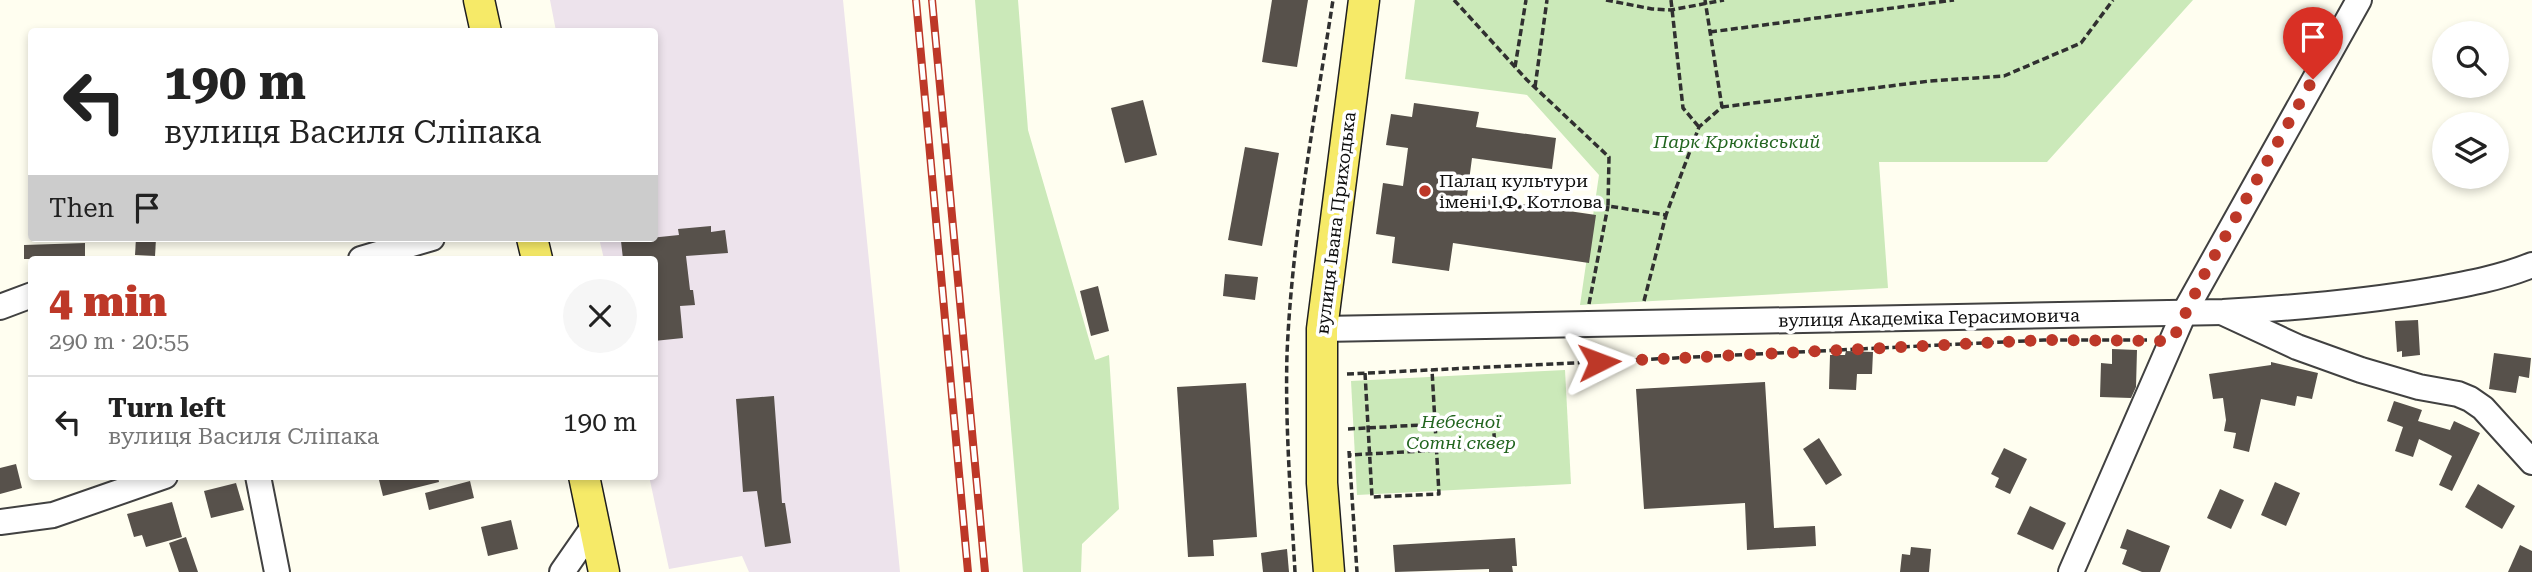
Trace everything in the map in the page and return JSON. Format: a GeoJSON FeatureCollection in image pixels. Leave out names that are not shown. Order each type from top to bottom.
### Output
{"type":"FeatureCollection","features":[{"type":"Feature","properties":{"kind":"main road"},"geometry":{"type":"LineString","coordinates":[[479,0],[485,28]]}},
{"type":"Feature","properties":{"kind":"main road","name":"вулиця Івана Приходька"},"geometry":{"type":"LineString","coordinates":[[1329,572],[1322,483],[1322,329],[1364,0]]}},
{"type":"Feature","properties":{"kind":"main road"},"geometry":{"type":"LineString","coordinates":[[585,480],[604,572]]}},
{"type":"Feature","properties":{"kind":"street"},"geometry":{"type":"LineString","coordinates":[[2071,572],[2184,313],[2359,0]]}},
{"type":"Feature","properties":{"kind":"street"},"geometry":{"type":"LineString","coordinates":[[371,256],[418,242]]}},
{"type":"Feature","properties":{"kind":"street","name":"вулиця Академіка Герасимовича"},"geometry":{"type":"LineString","coordinates":[[1322,329],[2223,312],[2320,306],[2386,298],[2501,276],[2532,265]]}},
{"type":"Feature","properties":{"kind":"street"},"geometry":{"type":"LineString","coordinates":[[0,307],[28,296]]}},
{"type":"Feature","properties":{"kind":"street"},"geometry":{"type":"LineString","coordinates":[[2223,312],[2297,347],[2361,370],[2470,399],[2483,408],[2532,462]]}},
{"type":"Feature","properties":{"kind":"street"},"geometry":{"type":"LineString","coordinates":[[0,522],[54,515],[154,480]]}},
{"type":"Feature","properties":{"kind":"street"},"geometry":{"type":"LineString","coordinates":[[259,480],[277,572]]}},
{"type":"Feature","properties":{"kind":"street"},"geometry":{"type":"LineString","coordinates":[[562,572],[594,526]]}},
{"type":"Feature","properties":{"kind":"path"},"geometry":{"type":"LineString","coordinates":[[1454,0],[1535,88],[1609,157],[1608,206],[1587,312]]}},
{"type":"Feature","properties":{"kind":"path"},"geometry":{"type":"LineString","coordinates":[[1515,67],[1526,0]]}},
{"type":"Feature","properties":{"kind":"path"},"geometry":{"type":"LineString","coordinates":[[1535,88],[1547,0]]}},
{"type":"Feature","properties":{"kind":"path"},"geometry":{"type":"LineString","coordinates":[[1606,0],[1671,10],[1706,1],[1724,0]]}},
{"type":"Feature","properties":{"kind":"path"},"geometry":{"type":"LineString","coordinates":[[1671,0],[1683,108],[1699,127]]}},
{"type":"Feature","properties":{"kind":"path"},"geometry":{"type":"LineString","coordinates":[[1710,32],[1954,0]]}},
{"type":"Feature","properties":{"kind":"path"},"geometry":{"type":"LineString","coordinates":[[1642,307],[1666,215],[1699,127],[1723,107],[1930,81],[2004,76],[2081,43],[2113,0]]}},
{"type":"Feature","properties":{"kind":"path"},"geometry":{"type":"LineString","coordinates":[[1706,1],[1723,107]]}},
{"type":"Feature","properties":{"kind":"path"},"geometry":{"type":"LineString","coordinates":[[1608,206],[1666,215]]}},
{"type":"Feature","properties":{"kind":"path"},"geometry":{"type":"LineString","coordinates":[[1345,377],[1345,374],[2044,340],[2172,341]]}},
{"type":"Feature","properties":{"kind":"path"},"geometry":{"type":"LineString","coordinates":[[1365,373],[1372,498],[1438,494],[1432,370]]}},
{"type":"Feature","properties":{"kind":"path"},"geometry":{"type":"LineString","coordinates":[[1348,429],[1493,421],[1494,447],[1349,455]]}},
{"type":"Feature","properties":{"kind":"path"},"geometry":{"type":"LineString","coordinates":[[1349,442],[1357,572]]}},
{"type":"Feature","properties":{"kind":"shaded area"},"geometry":{"type":"Polygon","coordinates":[[[550,0],[843,0],[900,572],[749,572],[742,556],[669,569],[650,480],[658,480],[658,256],[603,256],[600,242],[658,242],[658,28],[555,28],[550,0]]]}},
{"type":"Feature","properties":{"kind":"green space"},"geometry":{"type":"Polygon","coordinates":[[[975,0],[1018,0],[1028,130],[1095,360],[1109,355],[1119,509],[1082,544],[1081,572],[1023,572],[975,0]]]}},
{"type":"Feature","properties":{"kind":"green space","name":"Парк Крюківський"},"geometry":{"type":"Polygon","coordinates":[[[1415,0],[2193,0],[2047,162],[1879,162],[1888,288],[1580,305],[1599,175],[1527,95],[1405,79],[1415,0]]]}},
{"type":"Feature","properties":{"kind":"green space","name":"Небесної Сотні сквер"},"geometry":{"type":"Polygon","coordinates":[[[1565,370],[1571,484],[1357,495],[1351,381],[1565,370]]]}},
{"type":"Feature","properties":{"kind":"building"},"geometry":{"type":"Polygon","coordinates":[[[1272,0],[1308,0],[1297,67],[1262,62],[1272,0]]]}},
{"type":"Feature","properties":{"kind":"building"},"geometry":{"type":"Polygon","coordinates":[[[1143,100],[1157,155],[1125,163],[1111,108],[1143,100]]]}},
{"type":"Feature","properties":{"kind":"building","name":"Палац культури імені І.Ф. Котлова"},"geometry":{"type":"Polygon","coordinates":[[[1414,103],[1479,112],[1476,127],[1556,138],[1552,169],[1472,158],[1467,196],[1596,215],[1589,263],[1453,243],[1449,271],[1392,263],[1395,237],[1376,234],[1383,183],[1403,186],[1408,148],[1386,145],[1391,114],[1412,117],[1414,103]]]}},
{"type":"Feature","properties":{"kind":"building"},"geometry":{"type":"Polygon","coordinates":[[[1245,147],[1279,153],[1262,246],[1228,240],[1245,147]]]}},
{"type":"Feature","properties":{"kind":"building"},"geometry":{"type":"Polygon","coordinates":[[[711,226],[711,232],[725,230],[728,253],[686,256],[690,290],[693,290],[695,305],[680,306],[683,338],[658,341],[658,256],[623,256],[621,242],[658,242],[658,237],[679,235],[678,229],[711,226]]]}},
{"type":"Feature","properties":{"kind":"building"},"geometry":{"type":"Polygon","coordinates":[[[136,242],[156,242],[155,256],[135,255],[136,242]]]}},
{"type":"Feature","properties":{"kind":"building"},"geometry":{"type":"Polygon","coordinates":[[[85,243],[85,256],[28,256],[28,259],[24,259],[24,245],[85,243]]]}},
{"type":"Feature","properties":{"kind":"building"},"geometry":{"type":"Polygon","coordinates":[[[1225,274],[1258,277],[1255,300],[1223,296],[1225,274]]]}},
{"type":"Feature","properties":{"kind":"building"},"geometry":{"type":"Polygon","coordinates":[[[1098,286],[1109,331],[1091,336],[1080,291],[1098,286]]]}},
{"type":"Feature","properties":{"kind":"building"},"geometry":{"type":"Polygon","coordinates":[[[2418,320],[2420,355],[2402,357],[2402,351],[2397,352],[2395,321],[2418,320]]]}},
{"type":"Feature","properties":{"kind":"building"},"geometry":{"type":"Polygon","coordinates":[[[2112,349],[2137,350],[2136,387],[2131,398],[2100,397],[2101,363],[2112,364],[2112,349]]]}},
{"type":"Feature","properties":{"kind":"building"},"geometry":{"type":"Polygon","coordinates":[[[1846,351],[1873,352],[1872,374],[1857,374],[1856,390],[1829,389],[1830,355],[1845,355],[1846,351]]]}},
{"type":"Feature","properties":{"kind":"building"},"geometry":{"type":"Polygon","coordinates":[[[2494,353],[2531,358],[2529,378],[2519,376],[2516,393],[2489,389],[2494,353]]]}},
{"type":"Feature","properties":{"kind":"building"},"geometry":{"type":"Polygon","coordinates":[[[2271,362],[2318,373],[2312,399],[2297,396],[2295,406],[2261,399],[2249,452],[2233,448],[2236,433],[2224,431],[2226,420],[2223,398],[2213,399],[2209,374],[2271,365],[2271,362]]]}},
{"type":"Feature","properties":{"kind":"building"},"geometry":{"type":"Polygon","coordinates":[[[1765,382],[1774,528],[1815,526],[1816,546],[1747,550],[1745,503],[1644,509],[1636,389],[1765,382]]]}},
{"type":"Feature","properties":{"kind":"building"},"geometry":{"type":"Polygon","coordinates":[[[1246,383],[1257,537],[1213,540],[1214,556],[1188,557],[1177,387],[1246,383]]]}},
{"type":"Feature","properties":{"kind":"building"},"geometry":{"type":"Polygon","coordinates":[[[774,396],[782,503],[785,503],[791,543],[765,547],[757,491],[743,492],[736,399],[774,396]]]}},
{"type":"Feature","properties":{"kind":"building"},"geometry":{"type":"Polygon","coordinates":[[[2394,401],[2422,410],[2418,421],[2450,430],[2454,421],[2480,433],[2452,491],[2439,485],[2452,456],[2419,439],[2413,457],[2395,451],[2403,427],[2387,421],[2394,401]]]}},
{"type":"Feature","properties":{"kind":"building"},"geometry":{"type":"Polygon","coordinates":[[[1819,438],[1842,475],[1826,485],[1803,449],[1819,438]]]}},
{"type":"Feature","properties":{"kind":"building"},"geometry":{"type":"Polygon","coordinates":[[[2004,448],[2027,459],[2010,494],[1995,487],[1999,478],[1991,474],[2004,448]]]}},
{"type":"Feature","properties":{"kind":"building"},"geometry":{"type":"Polygon","coordinates":[[[16,464],[22,488],[0,494],[0,468],[16,464]]]}},
{"type":"Feature","properties":{"kind":"building"},"geometry":{"type":"Polygon","coordinates":[[[379,480],[439,480],[439,482],[383,496],[379,480]]]}},
{"type":"Feature","properties":{"kind":"building"},"geometry":{"type":"Polygon","coordinates":[[[470,481],[474,498],[429,510],[425,493],[470,481]]]}},
{"type":"Feature","properties":{"kind":"building"},"geometry":{"type":"Polygon","coordinates":[[[2275,482],[2300,493],[2286,526],[2261,515],[2275,482]]]}},
{"type":"Feature","properties":{"kind":"building"},"geometry":{"type":"Polygon","coordinates":[[[236,483],[244,510],[211,518],[204,491],[236,483]]]}},
{"type":"Feature","properties":{"kind":"building"},"geometry":{"type":"Polygon","coordinates":[[[2478,484],[2515,506],[2502,529],[2465,507],[2478,484]]]}},
{"type":"Feature","properties":{"kind":"building"},"geometry":{"type":"Polygon","coordinates":[[[2220,489],[2244,500],[2231,529],[2207,518],[2220,489]]]}},
{"type":"Feature","properties":{"kind":"building"},"geometry":{"type":"Polygon","coordinates":[[[172,502],[182,537],[146,547],[142,535],[134,537],[127,514],[172,502]]]}},
{"type":"Feature","properties":{"kind":"building"},"geometry":{"type":"Polygon","coordinates":[[[2030,506],[2066,523],[2053,550],[2017,534],[2030,506]]]}},
{"type":"Feature","properties":{"kind":"building"},"geometry":{"type":"Polygon","coordinates":[[[511,520],[518,549],[488,556],[481,527],[511,520]]]}},
{"type":"Feature","properties":{"kind":"building"},"geometry":{"type":"Polygon","coordinates":[[[2127,529],[2170,546],[2160,572],[2142,572],[2122,564],[2127,550],[2120,548],[2127,529]]]}},
{"type":"Feature","properties":{"kind":"building"},"geometry":{"type":"Polygon","coordinates":[[[186,537],[198,572],[179,572],[169,543],[186,537]]]}},
{"type":"Feature","properties":{"kind":"building"},"geometry":{"type":"Polygon","coordinates":[[[1515,538],[1517,566],[1512,566],[1513,572],[1489,572],[1489,569],[1395,572],[1393,545],[1515,538]]]}},
{"type":"Feature","properties":{"kind":"building"},"geometry":{"type":"Polygon","coordinates":[[[2520,545],[2532,551],[2532,572],[2508,572],[2520,545]]]}},
{"type":"Feature","properties":{"kind":"building"},"geometry":{"type":"Polygon","coordinates":[[[1911,547],[1931,549],[1929,572],[1900,572],[1902,554],[1910,555],[1911,547]]]}},
{"type":"Feature","properties":{"kind":"building"},"geometry":{"type":"Polygon","coordinates":[[[1287,549],[1289,572],[1263,572],[1261,553],[1287,549]]]}},
{"type":"Feature","properties":{"kind":"railway"},"geometry":{"type":"LineString","coordinates":[[916,0],[968,572]]}},
{"type":"Feature","properties":{"kind":"railway"},"geometry":{"type":"LineString","coordinates":[[932,0],[985,572]]}},
{"type":"Feature","properties":{"kind":"place","name":"Палац культури імені І.Ф. Котлова"},"geometry":{"type":"Point","coordinates":[1425,191]}},
{"type":"Feature","properties":{"kind":"route"},"geometry":{"type":"LineString","coordinates":[[1599,362],[2044,340],[2172,341],[2206,271],[2313,79]]}}]}
